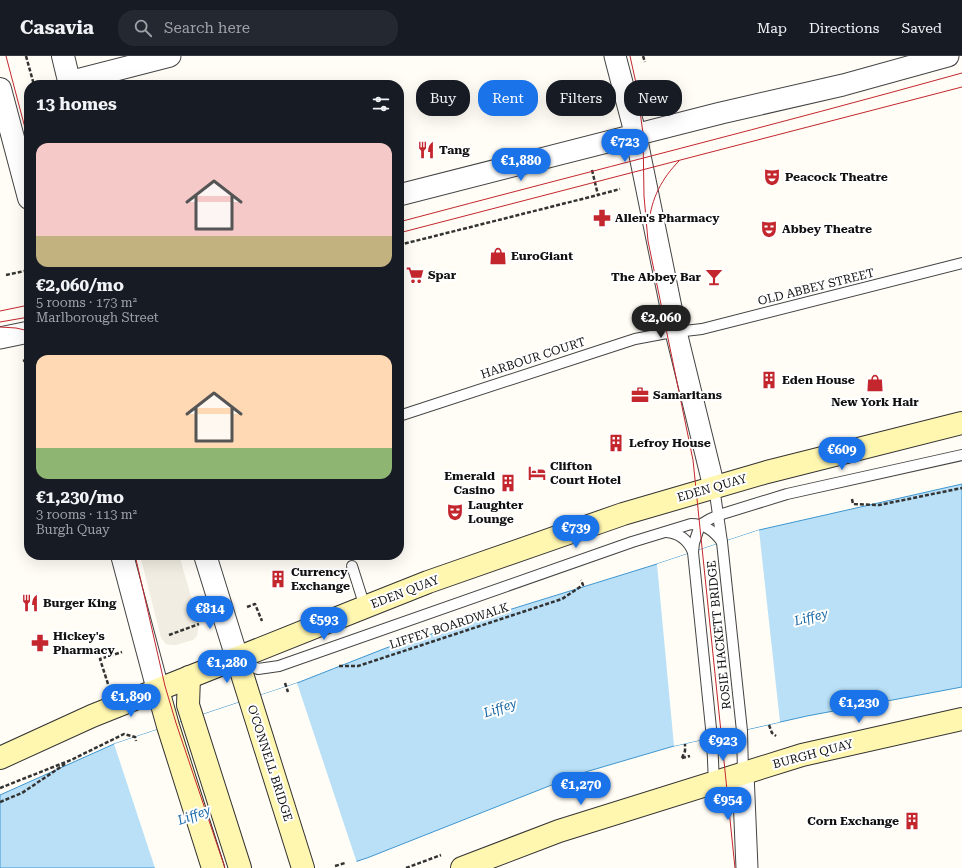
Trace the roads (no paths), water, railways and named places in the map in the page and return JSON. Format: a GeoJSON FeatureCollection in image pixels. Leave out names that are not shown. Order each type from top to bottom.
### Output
{"type":"FeatureCollection","features":[{"type":"Feature","properties":{"kind":"main road","name":"EDEN QUAY"},"geometry":{"type":"LineString","coordinates":[[0,758],[92,716],[428,582],[624,514],[714,487],[962,423]]}},
{"type":"Feature","properties":{"kind":"main road","name":"O'CONNELL BRIDGE"},"geometry":{"type":"LineString","coordinates":[[237,658],[303,868]]}},
{"type":"Feature","properties":{"kind":"main road"},"geometry":{"type":"LineString","coordinates":[[189,677],[188,705],[240,868]]}},
{"type":"Feature","properties":{"kind":"main road"},"geometry":{"type":"LineString","coordinates":[[158,690],[213,868]]}},
{"type":"Feature","properties":{"kind":"main road","name":"BURGH QUAY"},"geometry":{"type":"LineString","coordinates":[[462,868],[559,831],[802,755],[962,719]]}},
{"type":"Feature","properties":{"kind":"street"},"geometry":{"type":"LineString","coordinates":[[63,56],[69,80]]}},
{"type":"Feature","properties":{"kind":"street"},"geometry":{"type":"LineString","coordinates":[[81,80],[170,56]]}},
{"type":"Feature","properties":{"kind":"street"},"geometry":{"type":"LineString","coordinates":[[615,56],[636,136],[676,332],[714,487]]}},
{"type":"Feature","properties":{"kind":"street"},"geometry":{"type":"LineString","coordinates":[[404,195],[721,113],[842,85],[948,56]]}},
{"type":"Feature","properties":{"kind":"street"},"geometry":{"type":"LineString","coordinates":[[0,89],[24,179]]}},
{"type":"Feature","properties":{"kind":"street"},"geometry":{"type":"LineString","coordinates":[[0,338],[24,333]]}},
{"type":"Feature","properties":{"kind":"street"},"geometry":{"type":"LineString","coordinates":[[123,560],[158,690]]}},
{"type":"Feature","properties":{"kind":"street"},"geometry":{"type":"LineString","coordinates":[[208,560],[237,658]]}},
{"type":"Feature","properties":{"kind":"street"},"geometry":{"type":"LineString","coordinates":[[743,773],[747,868]]}},
{"type":"Feature","properties":{"kind":"lane","name":"OLD ABBEY STREET"},"geometry":{"type":"LineString","coordinates":[[676,332],[702,329],[962,264]]}},
{"type":"Feature","properties":{"kind":"lane","name":"HARBOUR COURT"},"geometry":{"type":"LineString","coordinates":[[404,414],[635,339],[676,332]]}},
{"type":"Feature","properties":{"kind":"lane"},"geometry":{"type":"LineString","coordinates":[[700,525],[719,515],[787,494],[962,456]]}},
{"type":"Feature","properties":{"kind":"lane","name":"ROSIE HACKETT BRIDGE"},"geometry":{"type":"LineString","coordinates":[[714,487],[719,515],[742,731],[743,773]]}},
{"type":"Feature","properties":{"kind":"lane"},"geometry":{"type":"LineString","coordinates":[[237,658],[258,669],[279,666],[664,532],[691,524],[700,525],[714,532],[722,542]]}},
{"type":"Feature","properties":{"kind":"lane","name":"ROSIE HACKETT BRIDGE"},"geometry":{"type":"LineString","coordinates":[[700,525],[694,543],[693,552],[712,738],[714,783]]}},
{"type":"Feature","properties":{"kind":"lane","name":"ROSIE HACKETT BRIDGE"},"geometry":{"type":"LineString","coordinates":[[664,532],[672,532],[680,535],[686,540],[693,552]]}},
{"type":"Feature","properties":{"kind":"lane"},"geometry":{"type":"LineString","coordinates":[[352,566],[365,607]]}},
{"type":"Feature","properties":{"kind":"water","name":"Liffey"},"geometry":{"type":"Polygon","coordinates":[[[962,484],[962,687],[807,716],[674,746],[582,773],[367,858],[336,868],[0,868],[0,795],[114,744],[297,683],[386,648],[657,564],[759,530],[962,484]]]}},
{"type":"Feature","properties":{"kind":"tram line"},"geometry":{"type":"LineString","coordinates":[[6,56],[24,124]]}},
{"type":"Feature","properties":{"kind":"tram line"},"geometry":{"type":"LineString","coordinates":[[630,56],[636,83],[643,133],[644,196],[648,241],[693,460],[735,868]]}},
{"type":"Feature","properties":{"kind":"tram line"},"geometry":{"type":"LineString","coordinates":[[404,221],[962,73]]}},
{"type":"Feature","properties":{"kind":"tram line"},"geometry":{"type":"LineString","coordinates":[[404,232],[962,87]]}},
{"type":"Feature","properties":{"kind":"tram line"},"geometry":{"type":"LineString","coordinates":[[649,223],[652,206],[658,189],[667,174],[679,161]]}},
{"type":"Feature","properties":{"kind":"tram line"},"geometry":{"type":"LineString","coordinates":[[0,311],[24,306]]}},
{"type":"Feature","properties":{"kind":"tram line"},"geometry":{"type":"LineString","coordinates":[[0,322],[24,318]]}},
{"type":"Feature","properties":{"kind":"tram line"},"geometry":{"type":"LineString","coordinates":[[0,327],[24,330]]}},
{"type":"Feature","properties":{"kind":"tram line"},"geometry":{"type":"LineString","coordinates":[[136,560],[165,686],[225,868]]}},
{"type":"Feature","properties":{"kind":"place","name":"Tang"},"geometry":{"type":"Point","coordinates":[426,150]}},
{"type":"Feature","properties":{"kind":"place","name":"Peacock Theatre"},"geometry":{"type":"Point","coordinates":[772,177]}},
{"type":"Feature","properties":{"kind":"place","name":"Allen's Pharmacy"},"geometry":{"type":"Point","coordinates":[602,218]}},
{"type":"Feature","properties":{"kind":"place","name":"Abbey Theatre"},"geometry":{"type":"Point","coordinates":[769,229]}},
{"type":"Feature","properties":{"kind":"place","name":"EuroGiant"},"geometry":{"type":"Point","coordinates":[498,256]}},
{"type":"Feature","properties":{"kind":"place","name":"Spar"},"geometry":{"type":"Point","coordinates":[415,275]}},
{"type":"Feature","properties":{"kind":"place","name":"The Abbey Bar"},"geometry":{"type":"Point","coordinates":[714,277]}},
{"type":"Feature","properties":{"kind":"place","name":"Eden House"},"geometry":{"type":"Point","coordinates":[769,380]}},
{"type":"Feature","properties":{"kind":"place","name":"New York Hair"},"geometry":{"type":"Point","coordinates":[875,383]}},
{"type":"Feature","properties":{"kind":"place","name":"Samaritans"},"geometry":{"type":"Point","coordinates":[640,395]}},
{"type":"Feature","properties":{"kind":"place","name":"Lefroy House"},"geometry":{"type":"Point","coordinates":[616,443]}},
{"type":"Feature","properties":{"kind":"place","name":"Clifton Court Hotel"},"geometry":{"type":"Point","coordinates":[537,473]}},
{"type":"Feature","properties":{"kind":"place","name":"Emerald Casino"},"geometry":{"type":"Point","coordinates":[508,483]}},
{"type":"Feature","properties":{"kind":"place","name":"Laughter Lounge"},"geometry":{"type":"Point","coordinates":[455,512]}},
{"type":"Feature","properties":{"kind":"place","name":"Currency Exchange"},"geometry":{"type":"Point","coordinates":[278,579]}},
{"type":"Feature","properties":{"kind":"place","name":"Burger King"},"geometry":{"type":"Point","coordinates":[30,603]}},
{"type":"Feature","properties":{"kind":"place","name":"Hickey's Pharmacy"},"geometry":{"type":"Point","coordinates":[40,643]}},
{"type":"Feature","properties":{"kind":"place","name":"Corn Exchange"},"geometry":{"type":"Point","coordinates":[912,821]}}]}
